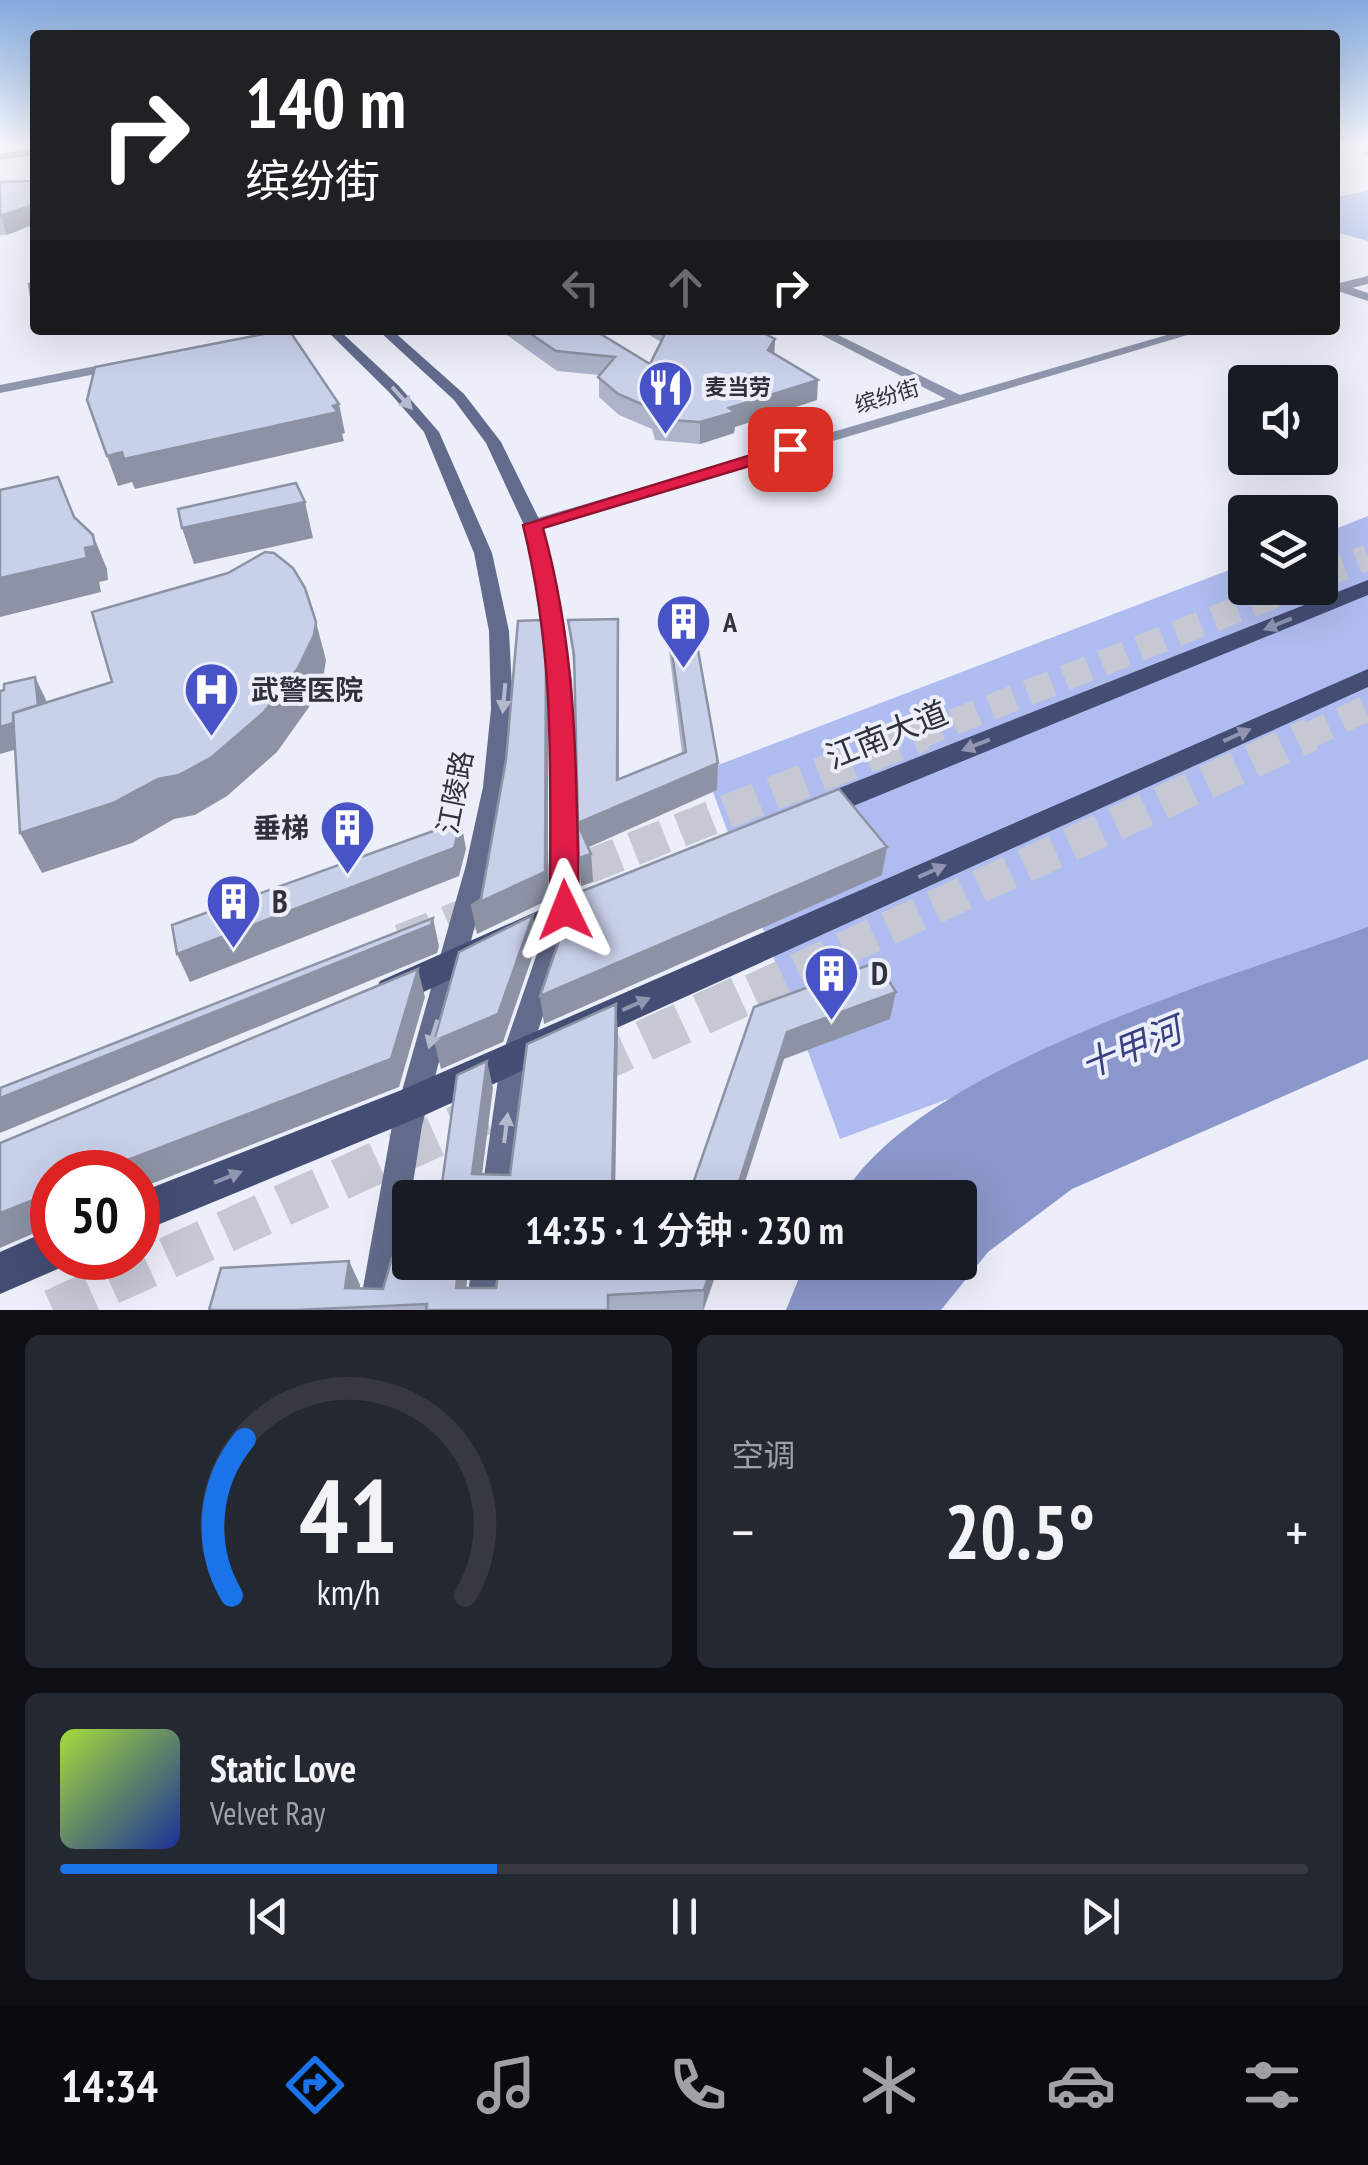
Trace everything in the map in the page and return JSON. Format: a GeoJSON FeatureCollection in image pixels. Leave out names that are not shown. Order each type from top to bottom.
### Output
{"type":"FeatureCollection","features":[{"type":"Feature","properties":{"kind":"main road","name":"江陵路"},"geometry":{"type":"LineString","coordinates":[[337,335],[431,430],[469,509],[498,598],[506,676],[497,774],[454,965],[412,1104],[376,1310]]}},
{"type":"Feature","properties":{"kind":"main road"},"geometry":{"type":"LineString","coordinates":[[390,335],[459,398],[493,442],[532,525],[547,580],[562,681],[565,910],[514,1058],[499,1180]]}},
{"type":"Feature","properties":{"kind":"main road","name":"江南大道"},"geometry":{"type":"LineString","coordinates":[[796,817],[1368,588]]}},
{"type":"Feature","properties":{"kind":"main road"},"geometry":{"type":"LineString","coordinates":[[160,1204],[412,1104],[1368,676]]}},
{"type":"Feature","properties":{"kind":"main road"},"geometry":{"type":"LineString","coordinates":[[355,1007],[454,965],[565,910],[631,884]]}},
{"type":"Feature","properties":{"kind":"main road"},"geometry":{"type":"LineString","coordinates":[[0,1273],[30,1260]]}},
{"type":"Feature","properties":{"kind":"main road"},"geometry":{"type":"LineString","coordinates":[[484,1310],[487,1280]]}},
{"type":"Feature","properties":{"kind":"street"},"geometry":{"type":"LineString","coordinates":[[1340,286],[1368,280]]}},
{"type":"Feature","properties":{"kind":"street"},"geometry":{"type":"LineString","coordinates":[[1340,288],[1368,297]]}},
{"type":"Feature","properties":{"kind":"street"},"geometry":{"type":"LineString","coordinates":[[828,335],[956,399]]}},
{"type":"Feature","properties":{"kind":"street","name":"缤纷街"},"geometry":{"type":"LineString","coordinates":[[532,525],[1180,335]]}},
{"type":"Feature","properties":{"kind":"street"},"geometry":{"type":"LineString","coordinates":[[0,389],[132,363]]}},
{"type":"Feature","properties":{"kind":"shaded area"},"geometry":{"type":"Polygon","coordinates":[[[1340,205],[1368,205],[1368,241],[1340,233],[1340,205]]]}},
{"type":"Feature","properties":{"kind":"shaded area"},"geometry":{"type":"Polygon","coordinates":[[[1368,516],[1368,943],[840,1139],[705,770],[1228,570],[1228,605],[1338,605],[1338,528],[1368,516]]]}},
{"type":"Feature","properties":{"kind":"water","name":"十甲河"},"geometry":{"type":"Polygon","coordinates":[[[1368,927],[1368,1059],[1072,1189],[988,1252],[977,1266],[977,1180],[856,1180],[880,1150],[936,1107],[1004,1068],[1159,1001],[1368,927]]]}},
{"type":"Feature","properties":{"kind":"water"},"geometry":{"type":"Polygon","coordinates":[[[798,1280],[965,1280],[941,1310],[786,1310],[798,1280]]]}},
{"type":"Feature","properties":{"kind":"building"},"geometry":{"type":"Polygon","coordinates":[[[0,205],[30,205],[30,206],[0,216],[0,205]]]}},
{"type":"Feature","properties":{"kind":"building"},"geometry":{"type":"Polygon","coordinates":[[[258,335],[292,335],[339,404],[333,406],[338,412],[124,459],[122,452],[107,456],[87,400],[95,367],[258,335]]]}},
{"type":"Feature","properties":{"kind":"building"},"geometry":{"type":"Polygon","coordinates":[[[532,335],[602,335],[650,364],[664,335],[767,335],[775,339],[768,350],[818,380],[729,408],[735,412],[700,422],[654,419],[651,408],[618,394],[598,377],[615,357],[556,351],[532,335]]]}},
{"type":"Feature","properties":{"kind":"building"},"geometry":{"type":"Polygon","coordinates":[[[58,477],[74,517],[93,535],[95,546],[85,548],[87,558],[0,578],[0,490],[58,477]]]}},
{"type":"Feature","properties":{"kind":"building"},"geometry":{"type":"Polygon","coordinates":[[[296,483],[305,502],[182,528],[178,509],[296,483]]]}},
{"type":"Feature","properties":{"kind":"building"},"geometry":{"type":"Polygon","coordinates":[[[265,552],[274,553],[293,568],[305,588],[316,622],[298,668],[264,712],[212,757],[179,775],[158,779],[113,803],[20,833],[13,713],[112,682],[92,612],[228,573],[265,552]]]}},
{"type":"Feature","properties":{"kind":"building"},"geometry":{"type":"Polygon","coordinates":[[[692,616],[718,763],[578,823],[574,654],[568,620],[618,619],[617,780],[686,752],[667,617],[692,616]]]}},
{"type":"Feature","properties":{"kind":"building"},"geometry":{"type":"Polygon","coordinates":[[[541,620],[546,654],[545,872],[471,906],[481,899],[506,760],[518,621],[541,620]]]}},
{"type":"Feature","properties":{"kind":"building"},"geometry":{"type":"Polygon","coordinates":[[[35,677],[38,705],[13,713],[13,723],[0,727],[0,691],[4,684],[35,677]]]}},
{"type":"Feature","properties":{"kind":"building"},"geometry":{"type":"Polygon","coordinates":[[[839,789],[887,847],[540,996],[575,894],[839,789]]]}},
{"type":"Feature","properties":{"kind":"building"},"geometry":{"type":"Polygon","coordinates":[[[461,821],[454,848],[177,954],[172,925],[461,821]]]}},
{"type":"Feature","properties":{"kind":"building"},"geometry":{"type":"Polygon","coordinates":[[[578,824],[591,854],[579,858],[578,824]]]}},
{"type":"Feature","properties":{"kind":"building"},"geometry":{"type":"Polygon","coordinates":[[[533,915],[498,1014],[434,1041],[459,952],[533,915]]]}},
{"type":"Feature","properties":{"kind":"building"},"geometry":{"type":"Polygon","coordinates":[[[433,918],[431,925],[0,1098],[0,1088],[433,918]]]}},
{"type":"Feature","properties":{"kind":"building"},"geometry":{"type":"Polygon","coordinates":[[[877,962],[896,992],[787,1032],[740,1180],[694,1180],[754,1007],[877,962]]]}},
{"type":"Feature","properties":{"kind":"building"},"geometry":{"type":"Polygon","coordinates":[[[418,969],[391,1059],[154,1150],[30,1150],[30,1201],[0,1213],[0,1143],[418,969]]]}},
{"type":"Feature","properties":{"kind":"building"},"geometry":{"type":"Polygon","coordinates":[[[616,1004],[612,1180],[442,1180],[457,1075],[487,1061],[472,1174],[510,1175],[527,1044],[616,1004]]]}},
{"type":"Feature","properties":{"kind":"building"},"geometry":{"type":"Polygon","coordinates":[[[392,1258],[392,1280],[457,1280],[456,1288],[496,1288],[497,1280],[707,1280],[704,1290],[608,1295],[608,1310],[426,1310],[427,1304],[209,1310],[221,1268],[349,1261],[345,1288],[383,1289],[392,1258]]]}},
{"type":"Feature","properties":{"kind":"tunnel"},"geometry":{"type":"LineString","coordinates":[[1338,569],[1368,557]]}},
{"type":"Feature","properties":{"kind":"tunnel"},"geometry":{"type":"LineString","coordinates":[[916,737],[1249,605]]}},
{"type":"Feature","properties":{"kind":"tunnel"},"geometry":{"type":"LineString","coordinates":[[1305,737],[1368,708]]}},
{"type":"Feature","properties":{"kind":"tunnel"},"geometry":{"type":"LineString","coordinates":[[401,941],[923,734]]}},
{"type":"Feature","properties":{"kind":"tunnel"},"geometry":{"type":"LineString","coordinates":[[752,991],[1311,734]]}},
{"type":"Feature","properties":{"kind":"tunnel"},"geometry":{"type":"LineString","coordinates":[[587,1067],[757,989]]}},
{"type":"Feature","properties":{"kind":"tunnel"},"geometry":{"type":"LineString","coordinates":[[53,1310],[484,1114]]}},
{"type":"Feature","properties":{"kind":"place","name":"麦当劳"},"geometry":{"type":"Point","coordinates":[666,436]}},
{"type":"Feature","properties":{"kind":"place","name":"A"},"geometry":{"type":"Point","coordinates":[684,671]}},
{"type":"Feature","properties":{"kind":"place","name":"武警医院"},"geometry":{"type":"Point","coordinates":[212,739]}},
{"type":"Feature","properties":{"kind":"place","name":"垂梯"},"geometry":{"type":"Point","coordinates":[348,877]}},
{"type":"Feature","properties":{"kind":"place","name":"B"},"geometry":{"type":"Point","coordinates":[233,951]}},
{"type":"Feature","properties":{"kind":"place","name":"D"},"geometry":{"type":"Point","coordinates":[832,1023]}},
{"type":"Feature","properties":{"kind":"route"},"geometry":{"type":"LineString","coordinates":[[565,910],[562,681],[547,580],[532,525],[790,449]]}}]}
